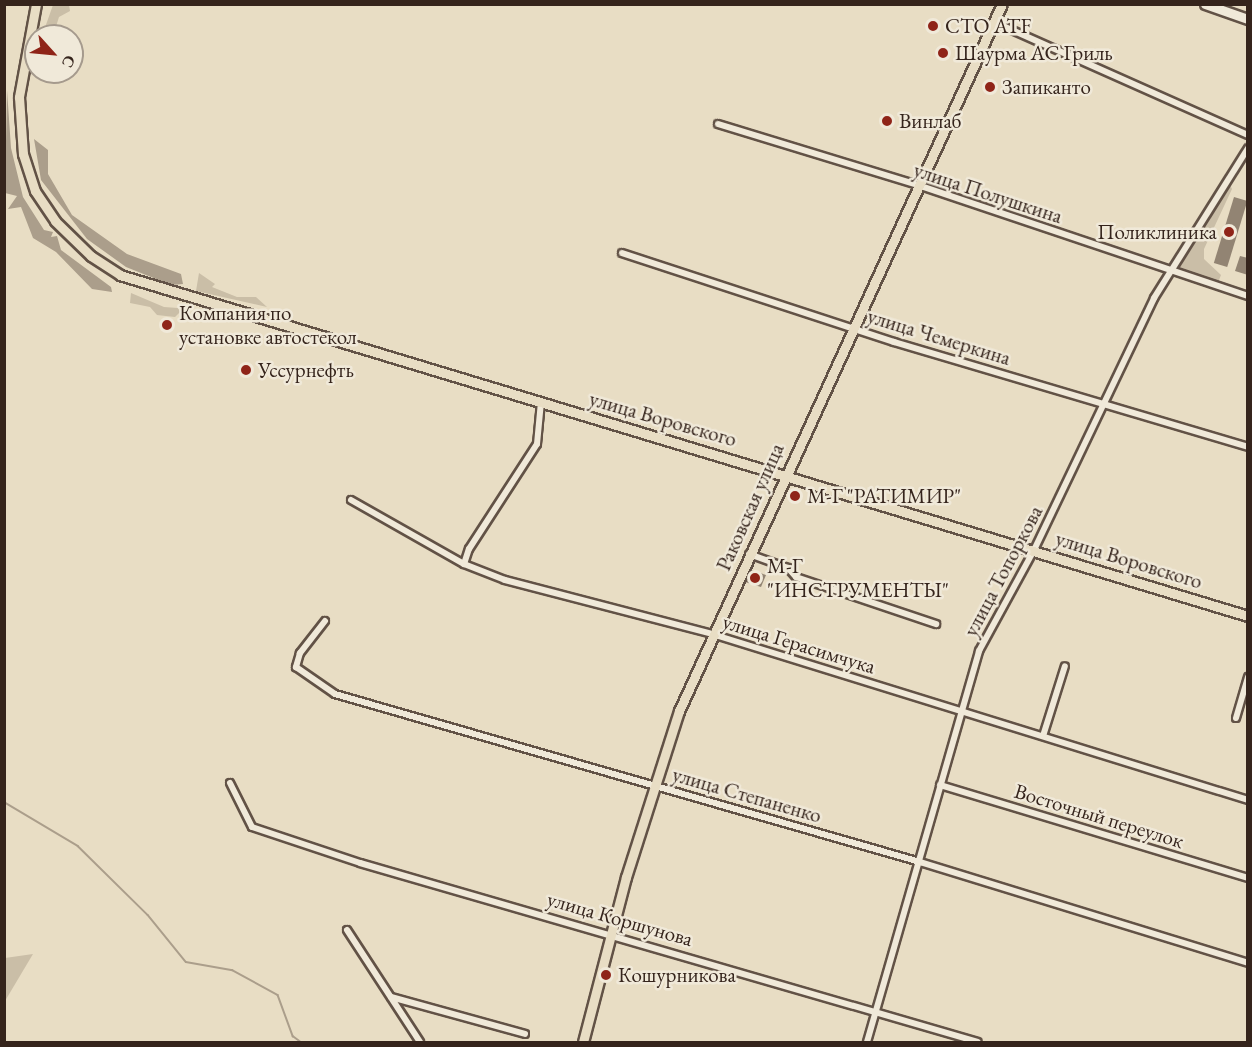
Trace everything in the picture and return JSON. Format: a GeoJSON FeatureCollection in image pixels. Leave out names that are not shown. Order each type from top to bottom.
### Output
{"type":"FeatureCollection","features":[{"type":"Feature","properties":{"kind":"main road","name":"улица Воровского"},"geometry":{"type":"LineString","coordinates":[[36,4],[19,98],[23,154],[35,191],[71,239],[105,266],[132,280],[206,304],[785,474],[1248,615]]}},
{"type":"Feature","properties":{"kind":"main road","name":"Раковская улица"},"geometry":{"type":"LineString","coordinates":[[582,1042],[653,785],[712,634],[1002,4]]}},
{"type":"Feature","properties":{"kind":"main road"},"geometry":{"type":"LineString","coordinates":[[1205,4],[1248,19]]}},
{"type":"Feature","properties":{"kind":"street"},"geometry":{"type":"LineString","coordinates":[[994,22],[1248,135]]}},
{"type":"Feature","properties":{"kind":"street","name":"улица Полушкина"},"geometry":{"type":"LineString","coordinates":[[718,124],[918,185],[1248,297]]}},
{"type":"Feature","properties":{"kind":"street","name":"улица Топоркова"},"geometry":{"type":"LineString","coordinates":[[867,1042],[979,651],[1034,550],[1169,270],[1248,147]]}},
{"type":"Feature","properties":{"kind":"street","name":"улица Чемеркина"},"geometry":{"type":"LineString","coordinates":[[622,253],[853,328],[1248,447]]}},
{"type":"Feature","properties":{"kind":"street"},"geometry":{"type":"LineString","coordinates":[[464,564],[469,549],[537,444],[541,402]]}},
{"type":"Feature","properties":{"kind":"street","name":"улица Герасимчука"},"geometry":{"type":"LineString","coordinates":[[351,500],[464,564],[505,580],[712,634],[1248,800]]}},
{"type":"Feature","properties":{"kind":"street"},"geometry":{"type":"LineString","coordinates":[[748,554],[788,568],[796,577],[936,624]]}},
{"type":"Feature","properties":{"kind":"street","name":"улица Степаненко"},"geometry":{"type":"LineString","coordinates":[[326,621],[296,663],[306,678],[326,690],[920,862],[1248,963]]}},
{"type":"Feature","properties":{"kind":"street"},"geometry":{"type":"LineString","coordinates":[[1043,736],[1065,666]]}},
{"type":"Feature","properties":{"kind":"street"},"geometry":{"type":"LineString","coordinates":[[1236,718],[1248,677]]}},
{"type":"Feature","properties":{"kind":"street","name":"улица Коршунова"},"geometry":{"type":"LineString","coordinates":[[230,783],[252,827],[360,863],[613,933],[978,1042]]}},
{"type":"Feature","properties":{"kind":"street","name":"Восточный переулок"},"geometry":{"type":"LineString","coordinates":[[940,785],[1248,878]]}},
{"type":"Feature","properties":{"kind":"street"},"geometry":{"type":"LineString","coordinates":[[347,930],[420,1042]]}},
{"type":"Feature","properties":{"kind":"street"},"geometry":{"type":"LineString","coordinates":[[391,997],[525,1034]]}},
{"type":"Feature","properties":{"kind":"shaded area"},"geometry":{"type":"Polygon","coordinates":[[[53,5],[69,5],[70,11],[59,17],[57,24],[46,24],[53,5]]]}},
{"type":"Feature","properties":{"kind":"shaded area"},"geometry":{"type":"Polygon","coordinates":[[[7,90],[11,148],[23,197],[44,230],[53,232],[51,237],[57,236],[61,250],[111,287],[112,292],[92,289],[56,252],[33,238],[21,207],[8,209],[17,196],[5,193],[7,90]]]}},
{"type":"Feature","properties":{"kind":"shaded area"},"geometry":{"type":"Polygon","coordinates":[[[34,139],[48,150],[48,174],[72,215],[127,254],[181,274],[183,284],[171,285],[126,267],[87,239],[41,180],[34,139]]]}},
{"type":"Feature","properties":{"kind":"shaded area"},"geometry":{"type":"Polygon","coordinates":[[[1229,183],[1232,189],[1204,249],[1204,259],[1221,275],[1215,290],[1204,286],[1207,280],[1176,268],[1229,183]]]}},
{"type":"Feature","properties":{"kind":"shaded area"},"geometry":{"type":"Polygon","coordinates":[[[199,273],[215,284],[212,287],[237,297],[256,297],[267,307],[196,291],[199,273]]]}},
{"type":"Feature","properties":{"kind":"shaded area"},"geometry":{"type":"Polygon","coordinates":[[[131,293],[164,307],[178,308],[180,312],[175,317],[157,315],[150,307],[130,303],[131,293]]]}},
{"type":"Feature","properties":{"kind":"shaded area"},"geometry":{"type":"Polygon","coordinates":[[[33,954],[5,1001],[5,958],[33,954]]]}},
{"type":"Feature","properties":{"kind":"building","name":"Поликлиника"},"geometry":{"type":"Polygon","coordinates":[[[1234,197],[1247,201],[1227,267],[1214,263],[1234,197]]]}},
{"type":"Feature","properties":{"kind":"building"},"geometry":{"type":"Polygon","coordinates":[[[1240,256],[1248,258],[1248,275],[1235,271],[1240,256]]]}},
{"type":"Feature","properties":{"kind":"building","name":"М-Г \"ИНСТРУМЕНТЫ\""},"geometry":{"type":"Polygon","coordinates":[[[751,570],[766,575],[761,587],[745,582],[751,570]]]}},
{"type":"Feature","properties":{"kind":"waterway"},"geometry":{"type":"LineString","coordinates":[[4,802],[78,846],[148,915],[186,962],[232,970],[278,995],[293,1036],[301,1042]]}},
{"type":"Feature","properties":{"kind":"place","name":"СТО ATF"},"geometry":{"type":"Point","coordinates":[933,26]}},
{"type":"Feature","properties":{"kind":"place","name":"Шаурма АС Гриль"},"geometry":{"type":"Point","coordinates":[943,53]}},
{"type":"Feature","properties":{"kind":"place","name":"Запиканто"},"geometry":{"type":"Point","coordinates":[990,87]}},
{"type":"Feature","properties":{"kind":"place","name":"Винлаб"},"geometry":{"type":"Point","coordinates":[887,121]}},
{"type":"Feature","properties":{"kind":"place","name":"Поликлиника"},"geometry":{"type":"Point","coordinates":[1229,232]}},
{"type":"Feature","properties":{"kind":"place","name":"Компания по установке автостекол"},"geometry":{"type":"Point","coordinates":[167,325]}},
{"type":"Feature","properties":{"kind":"place","name":"Уссурнефть"},"geometry":{"type":"Point","coordinates":[246,370]}},
{"type":"Feature","properties":{"kind":"place","name":"М-Г \"РАТИМИР\""},"geometry":{"type":"Point","coordinates":[795,496]}},
{"type":"Feature","properties":{"kind":"place","name":"М-Г \"ИНСТРУМЕНТЫ\""},"geometry":{"type":"Point","coordinates":[755,578]}},
{"type":"Feature","properties":{"kind":"place","name":"Кошурникова"},"geometry":{"type":"Point","coordinates":[606,975]}}]}
